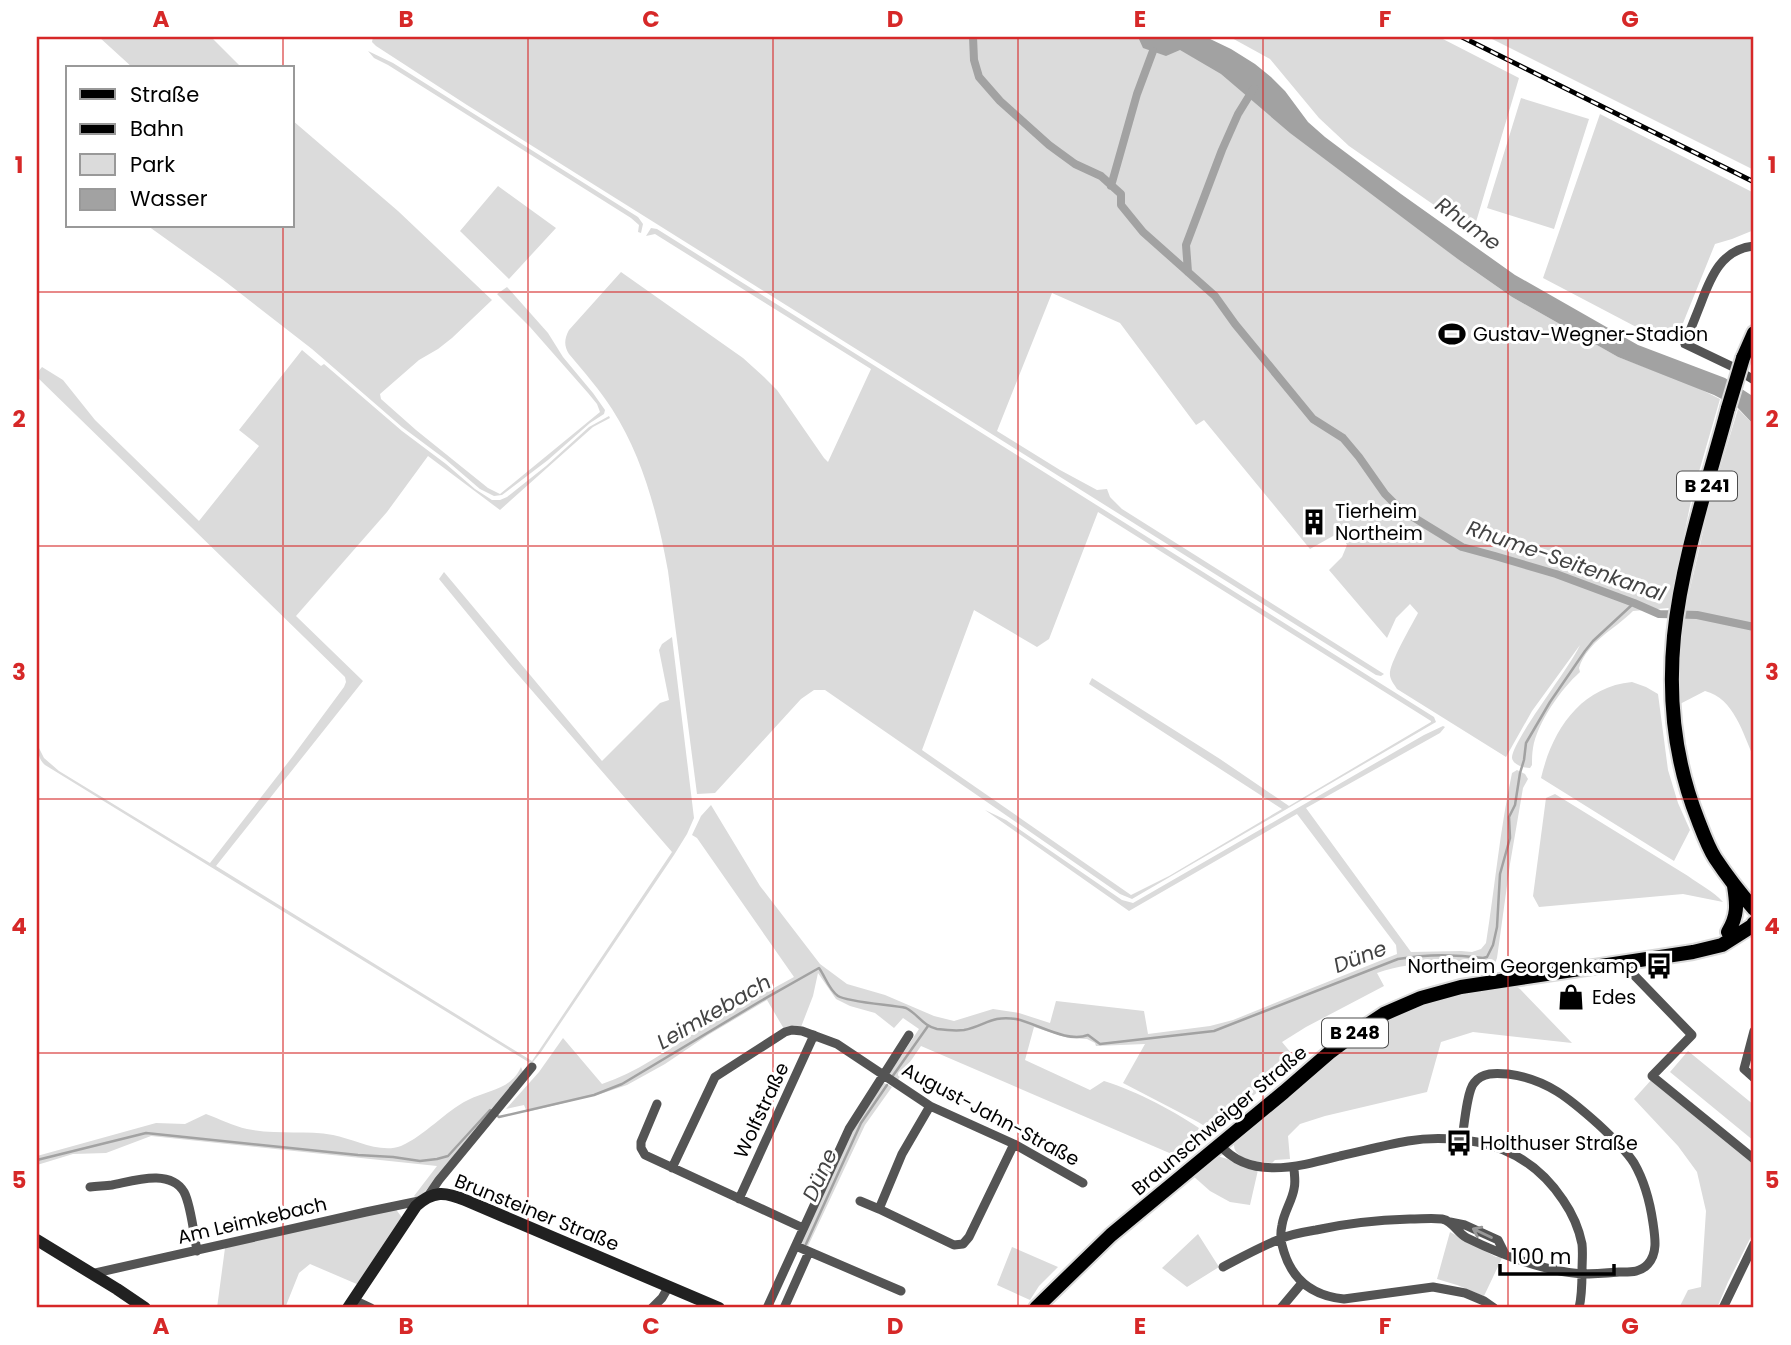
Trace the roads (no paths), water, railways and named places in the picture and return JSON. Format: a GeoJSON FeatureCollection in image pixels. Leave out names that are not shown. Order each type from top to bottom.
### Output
{"type":"FeatureCollection","features":[{"type":"Feature","properties":{"kind":"main road","name":"B 241"},"geometry":{"type":"LineString","coordinates":[[1754,333],[1743,358],[1728,408],[1686,565],[1674,636],[1672,705],[1685,780],[1703,834],[1714,857],[1754,909]]}},
{"type":"Feature","properties":{"kind":"main road"},"geometry":{"type":"LineString","coordinates":[[1728,932],[1736,911],[1733,884]]}},
{"type":"Feature","properties":{"kind":"main road","name":"B 248"},"geometry":{"type":"LineString","coordinates":[[1709,948],[1747,918],[1754,916]]}},
{"type":"Feature","properties":{"kind":"main road","name":"B 248"},"geometry":{"type":"LineString","coordinates":[[1625,963],[1683,955],[1723,945],[1754,923]]}},
{"type":"Feature","properties":{"kind":"main road","name":"Braunschweiger Straße"},"geometry":{"type":"LineString","coordinates":[[1036,1308],[1111,1235],[1329,1053],[1384,1014],[1414,1000],[1461,987],[1625,963]]}},
{"type":"Feature","properties":{"kind":"street"},"geometry":{"type":"LineString","coordinates":[[1754,246],[1730,254],[1718,265],[1710,278],[1685,344],[1754,380]]}},
{"type":"Feature","properties":{"kind":"street"},"geometry":{"type":"LineString","coordinates":[[1625,963],[1692,1035],[1652,1076],[1754,1159]]}},
{"type":"Feature","properties":{"kind":"street"},"geometry":{"type":"LineString","coordinates":[[672,1168],[712,1082],[718,1075],[785,1032],[798,1030],[814,1035]]}},
{"type":"Feature","properties":{"kind":"street"},"geometry":{"type":"LineString","coordinates":[[1754,1031],[1744,1069],[1754,1078]]}},
{"type":"Feature","properties":{"kind":"street","name":"August-Jahn-Straße"},"geometry":{"type":"LineString","coordinates":[[814,1035],[842,1048],[930,1106],[1014,1144],[1083,1183]]}},
{"type":"Feature","properties":{"kind":"street","name":"Wolfstraße"},"geometry":{"type":"LineString","coordinates":[[738,1199],[814,1035]]}},
{"type":"Feature","properties":{"kind":"street"},"geometry":{"type":"LineString","coordinates":[[767,1308],[849,1129],[909,1035]]}},
{"type":"Feature","properties":{"kind":"street"},"geometry":{"type":"LineString","coordinates":[[371,1308],[351,1304],[413,1209],[425,1199],[532,1068]]}},
{"type":"Feature","properties":{"kind":"street"},"geometry":{"type":"LineString","coordinates":[[1223,1267],[1281,1238],[1345,1224],[1386,1220],[1445,1219],[1459,1234],[1493,1251],[1538,1266],[1582,1273],[1636,1271],[1647,1265],[1654,1255],[1655,1236],[1646,1190],[1633,1163],[1624,1150],[1570,1098],[1557,1090],[1528,1078],[1499,1073],[1482,1076],[1471,1086],[1462,1139]]}},
{"type":"Feature","properties":{"kind":"street"},"geometry":{"type":"LineString","coordinates":[[657,1104],[642,1139],[640,1148],[645,1155],[803,1228]]}},
{"type":"Feature","properties":{"kind":"street"},"geometry":{"type":"LineString","coordinates":[[878,1209],[902,1154],[930,1106]]}},
{"type":"Feature","properties":{"kind":"street"},"geometry":{"type":"LineString","coordinates":[[1220,1145],[1234,1158],[1255,1166],[1294,1167],[1412,1140],[1462,1139],[1491,1145],[1513,1154],[1533,1166],[1553,1185],[1575,1222],[1582,1245],[1582,1292],[1579,1308]]}},
{"type":"Feature","properties":{"kind":"street"},"geometry":{"type":"LineString","coordinates":[[860,1201],[954,1245],[963,1244],[970,1237],[1014,1144]]}},
{"type":"Feature","properties":{"kind":"street"},"geometry":{"type":"LineString","coordinates":[[1294,1167],[1295,1187],[1282,1226],[1281,1238],[1288,1264],[1302,1283],[1343,1303],[1433,1287],[1465,1293],[1494,1308]]}},
{"type":"Feature","properties":{"kind":"street"},"geometry":{"type":"LineString","coordinates":[[90,1187],[147,1179],[167,1180],[176,1184],[186,1197],[197,1251]]}},
{"type":"Feature","properties":{"kind":"street","name":"Brunsteiner Straße"},"geometry":{"type":"LineString","coordinates":[[425,1199],[441,1194],[455,1196],[719,1308]]}},
{"type":"Feature","properties":{"kind":"street","name":"Am Leimkebach"},"geometry":{"type":"LineString","coordinates":[[91,1274],[425,1199]]}},
{"type":"Feature","properties":{"kind":"street"},"geometry":{"type":"LineString","coordinates":[[37,1240],[145,1308]]}},
{"type":"Feature","properties":{"kind":"street"},"geometry":{"type":"LineString","coordinates":[[1723,1308],[1754,1244]]}},
{"type":"Feature","properties":{"kind":"street"},"geometry":{"type":"LineString","coordinates":[[796,1246],[901,1291]]}},
{"type":"Feature","properties":{"kind":"street"},"geometry":{"type":"LineString","coordinates":[[784,1308],[809,1252]]}},
{"type":"Feature","properties":{"kind":"street"},"geometry":{"type":"LineString","coordinates":[[1281,1308],[1302,1283]]}},
{"type":"Feature","properties":{"kind":"street"},"geometry":{"type":"LineString","coordinates":[[652,1308],[669,1286]]}},
{"type":"Feature","properties":{"kind":"water"},"geometry":{"type":"Polygon","coordinates":[[[1138,37],[1206,37],[1255,64],[1285,91],[1308,122],[1325,137],[1515,275],[1638,345],[1725,378],[1754,397],[1754,425],[1737,407],[1714,395],[1618,357],[1512,297],[1290,133],[1221,74],[1180,50],[1166,56],[1143,48],[1138,37]]]}},
{"type":"Feature","properties":{"kind":"waterway","name":"Rhume-Seitenkanal"},"geometry":{"type":"LineString","coordinates":[[973,37],[974,60],[979,77],[1000,101],[1049,145],[1075,164],[1101,176],[1121,194],[1121,205],[1143,232],[1215,296],[1313,419],[1343,438],[1385,494],[1400,509],[1462,547],[1556,574],[1659,614],[1697,615],[1754,627]]}},
{"type":"Feature","properties":{"kind":"waterway"},"geometry":{"type":"LineString","coordinates":[[1111,186],[1137,94],[1153,51]]}},
{"type":"Feature","properties":{"kind":"waterway","name":"Rhume-Seitenkanal"},"geometry":{"type":"LineString","coordinates":[[1188,272],[1186,245],[1222,150],[1238,114],[1254,88]]}},
{"type":"Feature","properties":{"kind":"waterway","name":"Leimkebach"},"geometry":{"type":"LineString","coordinates":[[37,1160],[146,1133],[420,1161],[437,1159],[448,1156],[490,1110],[499,1117],[594,1095],[622,1084],[819,968],[838,996],[906,1008],[937,1029],[964,1030],[1007,1018],[1025,1021],[1071,1037],[1088,1035],[1100,1044],[1214,1031],[1398,959],[1440,955],[1487,957],[1497,927],[1500,874],[1510,838],[1509,817],[1515,805],[1526,743],[1585,651],[1634,603]]}},
{"type":"Feature","properties":{"kind":"waterway","name":"Düne"},"geometry":{"type":"LineString","coordinates":[[892,1077],[928,1026]]}},
{"type":"Feature","properties":{"kind":"waterway","name":"Düne"},"geometry":{"type":"LineString","coordinates":[[806,1244],[861,1123],[887,1085]]}},
{"type":"Feature","properties":{"kind":"railway"},"geometry":{"type":"LineString","coordinates":[[1462,37],[1754,182]]}},
{"type":"Feature","properties":{"kind":"place","name":"Gustav-Wegner-Stadion"},"geometry":{"type":"Point","coordinates":[1452,334]}},
{"type":"Feature","properties":{"kind":"place","name":"Tierheim Northeim"},"geometry":{"type":"Point","coordinates":[1314,522]}},
{"type":"Feature","properties":{"kind":"place","name":"Northeim Georgenkamp"},"geometry":{"type":"Point","coordinates":[1659,966]}},
{"type":"Feature","properties":{"kind":"place","name":"Edes"},"geometry":{"type":"Point","coordinates":[1571,997]}},
{"type":"Feature","properties":{"kind":"place","name":"Holthuser Straße"},"geometry":{"type":"Point","coordinates":[1459,1143]}},
{"type":"Feature","properties":{"kind":"water label","name":"Rhume"},"geometry":{"type":"Point","coordinates":[1468,224]}}]}
